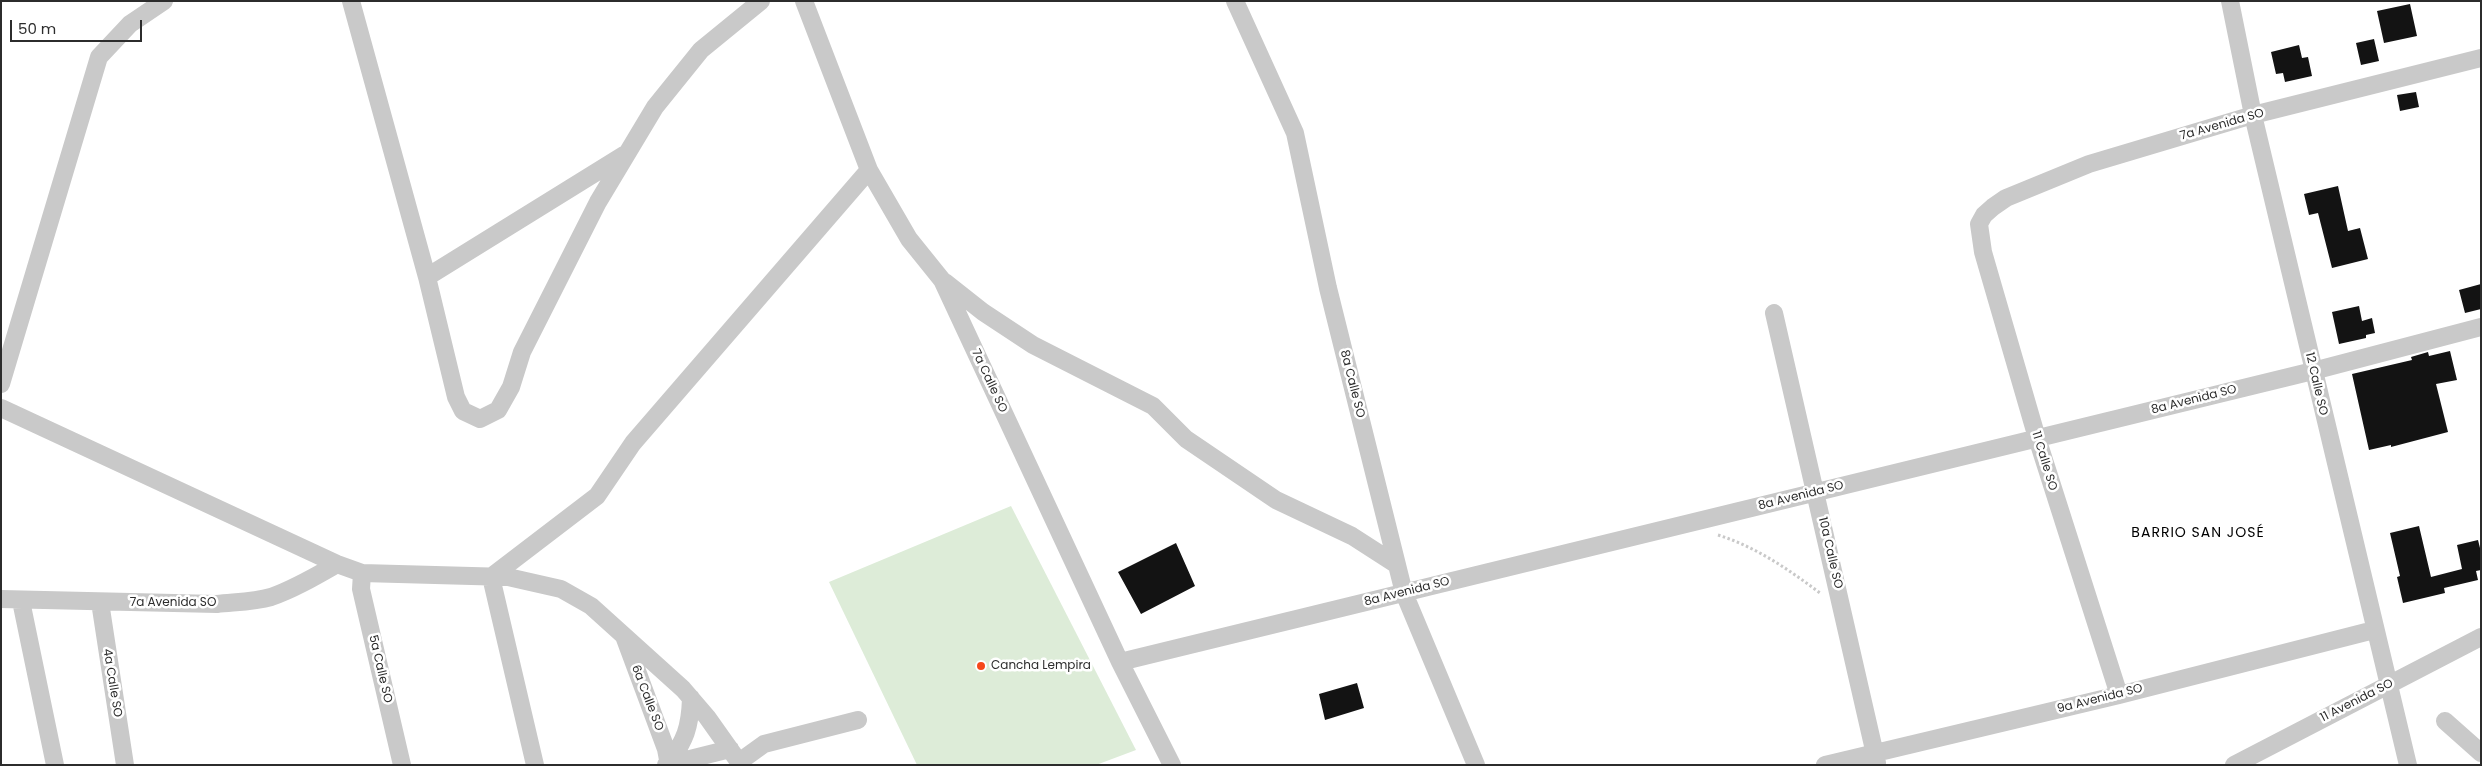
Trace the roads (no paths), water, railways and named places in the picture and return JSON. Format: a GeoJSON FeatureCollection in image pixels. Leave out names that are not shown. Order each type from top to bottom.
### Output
{"type":"FeatureCollection","features":[{"type":"Feature","properties":{"kind":"street"},"geometry":{"type":"LineString","coordinates":[[1,384],[99,57],[130,24],[164,1]]}},
{"type":"Feature","properties":{"kind":"street"},"geometry":{"type":"LineString","coordinates":[[351,1],[427,277],[456,397],[463,411],[480,419],[498,410],[506,395],[522,352],[598,202],[655,107],[701,50],[762,1]]}},
{"type":"Feature","properties":{"kind":"street","name":"7a Calle SO"},"geometry":{"type":"LineString","coordinates":[[804,1],[870,170],[909,239],[942,280],[1120,662],[1172,765]]}},
{"type":"Feature","properties":{"kind":"street","name":"8a Calle SO"},"geometry":{"type":"LineString","coordinates":[[1235,1],[1295,133],[1328,288],[1404,593],[1476,765]]}},
{"type":"Feature","properties":{"kind":"street","name":"12 Calle SO"},"geometry":{"type":"LineString","coordinates":[[2230,1],[2253,115],[2374,630],[2408,765]]}},
{"type":"Feature","properties":{"kind":"street","name":"7a Avenida SO"},"geometry":{"type":"LineString","coordinates":[[1980,224],[1988,211],[2006,198],[2089,164],[2253,115],[2481,58]]}},
{"type":"Feature","properties":{"kind":"street"},"geometry":{"type":"LineString","coordinates":[[427,277],[627,153]]}},
{"type":"Feature","properties":{"kind":"street"},"geometry":{"type":"LineString","coordinates":[[491,577],[597,496],[633,443],[870,170]]}},
{"type":"Feature","properties":{"kind":"street","name":"11 Calle SO"},"geometry":{"type":"LineString","coordinates":[[1980,224],[1983,252],[2037,438],[2119,694]]}},
{"type":"Feature","properties":{"kind":"street"},"geometry":{"type":"LineString","coordinates":[[942,280],[983,312],[1033,344],[1153,406],[1186,439],[1276,500],[1352,536],[1397,565]]}},
{"type":"Feature","properties":{"kind":"street","name":"10a Calle SO"},"geometry":{"type":"LineString","coordinates":[[1774,313],[1876,759]]}},
{"type":"Feature","properties":{"kind":"street","name":"8a Avenida SO"},"geometry":{"type":"LineString","coordinates":[[1120,662],[2313,371],[2481,327]]}},
{"type":"Feature","properties":{"kind":"street"},"geometry":{"type":"LineString","coordinates":[[1,408],[338,564],[362,573],[491,577],[532,581],[561,589],[591,606],[622,632],[691,698],[737,758]]}},
{"type":"Feature","properties":{"kind":"street","name":"7a Avenida SO"},"geometry":{"type":"LineString","coordinates":[[1,599],[21,601],[217,604],[270,598],[294,588],[338,564]]}},
{"type":"Feature","properties":{"kind":"street","name":"5a Calle SO"},"geometry":{"type":"LineString","coordinates":[[362,573],[361,589],[402,765]]}},
{"type":"Feature","properties":{"kind":"street"},"geometry":{"type":"LineString","coordinates":[[491,577],[536,765]]}},
{"type":"Feature","properties":{"kind":"street"},"geometry":{"type":"LineString","coordinates":[[21,601],[55,765]]}},
{"type":"Feature","properties":{"kind":"street","name":"4a Calle SO"},"geometry":{"type":"LineString","coordinates":[[100,602],[125,765]]}},
{"type":"Feature","properties":{"kind":"street","name":"9a Avenida SO"},"geometry":{"type":"LineString","coordinates":[[1825,765],[1876,759],[2119,694],[2374,630]]}},
{"type":"Feature","properties":{"kind":"street","name":"6a Calle SO"},"geometry":{"type":"LineString","coordinates":[[622,632],[666,749],[668,764]]}},
{"type":"Feature","properties":{"kind":"street","name":"11 Avenida SO"},"geometry":{"type":"LineString","coordinates":[[2234,765],[2481,637]]}},
{"type":"Feature","properties":{"kind":"street"},"geometry":{"type":"LineString","coordinates":[[668,764],[686,738],[691,715],[691,698]]}},
{"type":"Feature","properties":{"kind":"street"},"geometry":{"type":"LineString","coordinates":[[668,764],[737,758],[764,744],[858,720]]}},
{"type":"Feature","properties":{"kind":"street"},"geometry":{"type":"LineString","coordinates":[[2445,721],[2481,753]]}},
{"type":"Feature","properties":{"kind":"place","name":"Cancha Lempira"},"geometry":{"type":"Point","coordinates":[981,666]}},
{"type":"Feature","properties":{"kind":"district","name":"BARRIO SAN JOSÉ"},"geometry":{"type":"Point","coordinates":[2198,533]}}]}
